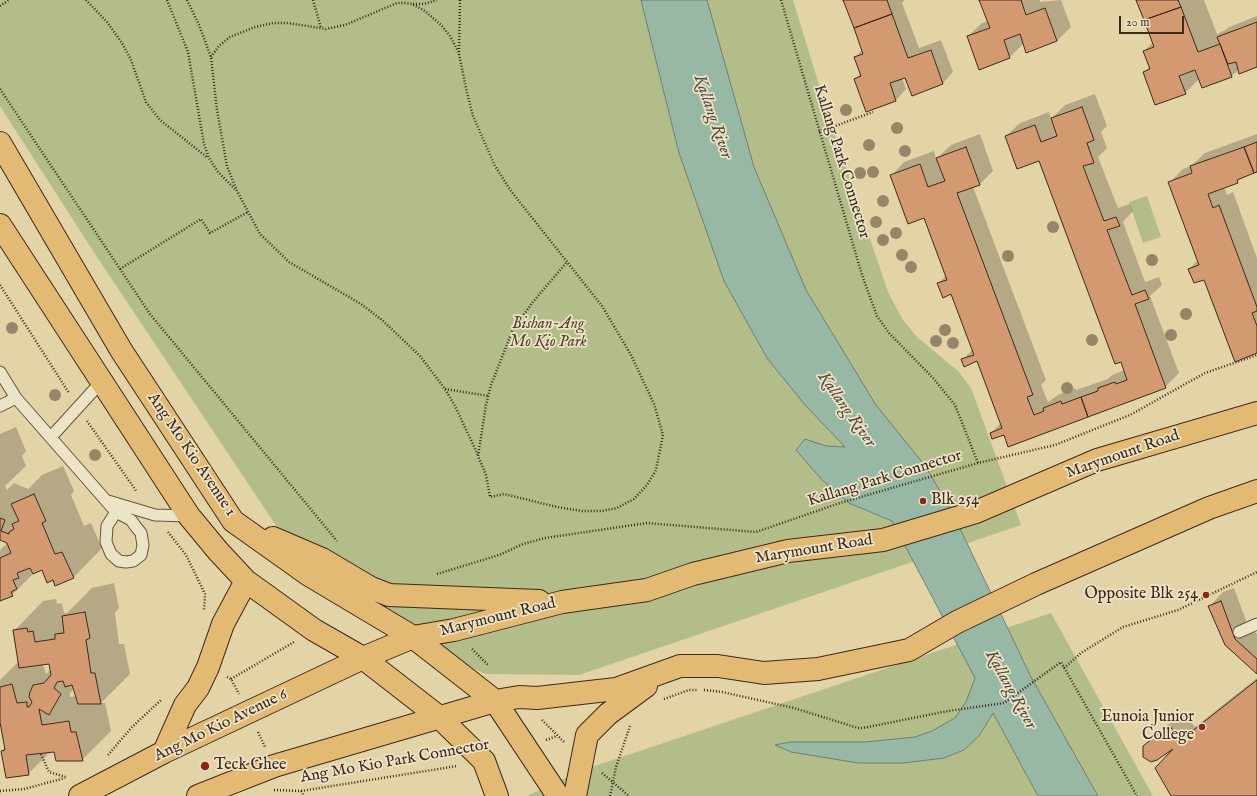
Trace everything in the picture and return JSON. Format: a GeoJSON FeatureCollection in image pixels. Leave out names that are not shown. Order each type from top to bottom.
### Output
{"type":"FeatureCollection","features":[{"type":"Feature","properties":{"kind":"main road","name":"Ang Mo Kio Avenue 1"},"geometry":{"type":"LineString","coordinates":[[0,143],[120,350],[234,521],[309,575],[413,637],[495,701],[558,796]]}},
{"type":"Feature","properties":{"kind":"main road","name":"Ang Mo Kio Avenue 1"},"geometry":{"type":"LineString","coordinates":[[0,225],[189,516],[246,582],[314,630],[363,658],[438,717],[484,761],[497,796]]}},
{"type":"Feature","properties":{"kind":"main road","name":"Marymount Road"},"geometry":{"type":"LineString","coordinates":[[363,658],[413,637],[454,630],[562,602],[647,590],[694,574],[788,551],[883,540],[976,512],[1097,460],[1257,413]]}},
{"type":"Feature","properties":{"kind":"main road"},"geometry":{"type":"LineString","coordinates":[[198,796],[274,766],[495,701],[519,697],[537,698],[616,689],[680,666],[718,666],[764,673],[818,669],[908,650],[957,622],[1036,584],[1209,508],[1257,491]]}},
{"type":"Feature","properties":{"kind":"main road"},"geometry":{"type":"LineString","coordinates":[[234,521],[322,559],[371,588],[389,595],[562,602]]}},
{"type":"Feature","properties":{"kind":"main road"},"geometry":{"type":"LineString","coordinates":[[164,752],[185,705],[198,688],[208,667],[223,624],[246,582]]}},
{"type":"Feature","properties":{"kind":"main road","name":"Ang Mo Kio Avenue 6"},"geometry":{"type":"LineString","coordinates":[[80,796],[164,752],[363,658]]}},
{"type":"Feature","properties":{"kind":"main road"},"geometry":{"type":"LineString","coordinates":[[575,796],[587,735],[608,714],[644,687],[680,666]]}},
{"type":"Feature","properties":{"kind":"lane"},"geometry":{"type":"LineString","coordinates":[[0,372],[16,398],[108,501],[116,512]]}},
{"type":"Feature","properties":{"kind":"lane"},"geometry":{"type":"LineString","coordinates":[[51,437],[102,382]]}},
{"type":"Feature","properties":{"kind":"lane"},"geometry":{"type":"LineString","coordinates":[[0,406],[16,398]]}},
{"type":"Feature","properties":{"kind":"lane"},"geometry":{"type":"LineString","coordinates":[[108,501],[155,515],[189,516]]}},
{"type":"Feature","properties":{"kind":"lane"},"geometry":{"type":"LineString","coordinates":[[1239,632],[1257,624]]}},
{"type":"Feature","properties":{"kind":"path"},"geometry":{"type":"LineString","coordinates":[[0,6],[9,0]]}},
{"type":"Feature","properties":{"kind":"path"},"geometry":{"type":"LineString","coordinates":[[86,0],[107,22],[122,43],[131,60],[146,102],[160,120],[209,158]]}},
{"type":"Feature","properties":{"kind":"path"},"geometry":{"type":"LineString","coordinates":[[167,0],[188,52],[204,144],[209,158],[218,172],[237,191]]}},
{"type":"Feature","properties":{"kind":"path"},"geometry":{"type":"LineString","coordinates":[[187,0],[199,25],[211,57],[217,110],[227,166],[237,191],[260,234],[279,254],[300,269],[361,304],[382,320],[420,356],[445,389],[463,422],[486,475],[490,497],[504,494],[582,512],[602,511],[617,508],[634,499],[647,484],[656,470],[662,435],[654,404],[631,355],[602,306],[511,191],[495,166],[473,116],[459,54],[460,0]]}},
{"type":"Feature","properties":{"kind":"path"},"geometry":{"type":"LineString","coordinates":[[313,0],[321,28]]}},
{"type":"Feature","properties":{"kind":"path"},"geometry":{"type":"LineString","coordinates":[[211,57],[219,46],[230,37],[255,27],[273,23],[288,23],[321,28],[345,26],[403,0]]}},
{"type":"Feature","properties":{"kind":"path"},"geometry":{"type":"LineString","coordinates":[[397,3],[424,4],[437,0]]}},
{"type":"Feature","properties":{"kind":"path","name":"Kallang Park Connector"},"geometry":{"type":"LineString","coordinates":[[434,575],[499,556],[522,544],[545,538],[647,523],[756,532],[840,503],[978,463],[955,405],[934,379],[888,333],[877,316],[862,275],[781,0]]}},
{"type":"Feature","properties":{"kind":"path"},"geometry":{"type":"LineString","coordinates":[[412,4],[425,11],[442,26],[450,36],[459,54]]}},
{"type":"Feature","properties":{"kind":"path"},"geometry":{"type":"LineString","coordinates":[[0,89],[150,314],[342,547]]}},
{"type":"Feature","properties":{"kind":"path"},"geometry":{"type":"LineString","coordinates":[[819,132],[873,112]]}},
{"type":"Feature","properties":{"kind":"path"},"geometry":{"type":"LineString","coordinates":[[120,269],[201,219],[210,233],[248,212]]}},
{"type":"Feature","properties":{"kind":"path"},"geometry":{"type":"LineString","coordinates":[[478,456],[488,396],[505,349],[521,317],[567,262]]}},
{"type":"Feature","properties":{"kind":"path"},"geometry":{"type":"LineString","coordinates":[[0,285],[124,476],[186,555],[205,594],[204,614]]}},
{"type":"Feature","properties":{"kind":"path"},"geometry":{"type":"LineString","coordinates":[[978,463],[1055,445],[1130,415],[1205,373],[1257,355]]}},
{"type":"Feature","properties":{"kind":"path"},"geometry":{"type":"LineString","coordinates":[[445,389],[488,396]]}},
{"type":"Feature","properties":{"kind":"path"},"geometry":{"type":"LineString","coordinates":[[1064,668],[1081,653],[1123,627],[1178,610],[1257,572]]}},
{"type":"Feature","properties":{"kind":"path"},"geometry":{"type":"LineString","coordinates":[[659,703],[689,690],[722,692],[794,708],[858,728],[948,711],[1004,703],[1061,662],[1137,796]]}},
{"type":"Feature","properties":{"kind":"path"},"geometry":{"type":"LineString","coordinates":[[106,756],[132,727],[156,707],[166,696]]}},
{"type":"Feature","properties":{"kind":"path"},"geometry":{"type":"LineString","coordinates":[[610,796],[616,767],[630,726],[634,721]]}},
{"type":"Feature","properties":{"kind":"path"},"geometry":{"type":"LineString","coordinates":[[525,748],[557,736]]}},
{"type":"Feature","properties":{"kind":"path"},"geometry":{"type":"LineString","coordinates":[[0,791],[24,790],[68,778],[49,772],[41,754]]}},
{"type":"Feature","properties":{"kind":"path","name":"Ang Mo Kio Park Connector"},"geometry":{"type":"LineString","coordinates":[[270,791],[301,791],[484,761]]}},
{"type":"Feature","properties":{"kind":"path"},"geometry":{"type":"LineString","coordinates":[[613,782],[629,796]]}},
{"type":"Feature","properties":{"kind":"path"},"geometry":{"type":"LineString","coordinates":[[301,791],[304,796]]}},
{"type":"Feature","properties":{"kind":"green space","name":"Bishan-Ang Mo Kio Park"},"geometry":{"type":"Polygon","coordinates":[[[0,0],[793,0],[828,114],[888,292],[903,320],[917,337],[958,371],[971,388],[1021,525],[579,675],[486,674],[449,659],[317,587],[95,254],[0,106],[0,0]]]}},
{"type":"Feature","properties":{"kind":"green space"},"geometry":{"type":"Polygon","coordinates":[[[1147,196],[1161,237],[1143,243],[1129,202],[1147,196]]]}},
{"type":"Feature","properties":{"kind":"green space"},"geometry":{"type":"Polygon","coordinates":[[[1051,613],[1153,796],[527,796],[580,771],[1051,613]]]}},
{"type":"Feature","properties":{"kind":"water","name":"Kallang River"},"geometry":{"type":"Polygon","coordinates":[[[641,0],[707,0],[754,167],[806,290],[876,405],[926,467],[953,514],[1031,677],[1098,796],[1038,796],[993,713],[979,736],[964,750],[944,758],[903,763],[858,763],[791,752],[775,745],[790,742],[865,742],[915,737],[932,731],[955,718],[966,702],[975,678],[892,521],[849,503],[822,480],[796,450],[805,439],[826,446],[845,447],[805,405],[767,358],[724,281],[679,153],[641,0]]]}},
{"type":"Feature","properties":{"kind":"building"},"geometry":{"type":"Polygon","coordinates":[[[843,0],[887,0],[892,14],[854,28],[843,0]]]}},
{"type":"Feature","properties":{"kind":"building"},"geometry":{"type":"Polygon","coordinates":[[[979,0],[1021,0],[1026,15],[1045,8],[1057,41],[1026,53],[1020,34],[1004,40],[1010,58],[979,70],[967,36],[990,28],[979,0]]]}},
{"type":"Feature","properties":{"kind":"building"},"geometry":{"type":"Polygon","coordinates":[[[1136,0],[1178,0],[1181,7],[1144,20],[1136,0]]]}},
{"type":"Feature","properties":{"kind":"building"},"geometry":{"type":"Polygon","coordinates":[[[1181,7],[1198,52],[1220,44],[1232,77],[1202,88],[1195,70],[1179,76],[1186,94],[1155,105],[1143,72],[1150,69],[1143,51],[1154,47],[1144,20],[1181,7]]]}},
{"type":"Feature","properties":{"kind":"building"},"geometry":{"type":"Polygon","coordinates":[[[892,14],[908,58],[931,50],[943,84],[912,96],[905,78],[890,83],[896,101],[866,112],[854,79],[861,76],[854,57],[863,54],[854,28],[892,14]]]}},
{"type":"Feature","properties":{"kind":"building"},"geometry":{"type":"Polygon","coordinates":[[[1257,22],[1257,67],[1239,74],[1236,62],[1228,64],[1217,37],[1257,22]]]}},
{"type":"Feature","properties":{"kind":"building"},"geometry":{"type":"Polygon","coordinates":[[[1082,107],[1094,140],[1087,143],[1094,163],[1083,166],[1104,221],[1116,217],[1120,226],[1107,230],[1132,295],[1145,290],[1149,299],[1135,304],[1166,388],[1088,417],[1081,397],[1098,391],[1098,388],[1115,382],[1116,384],[1127,380],[1121,362],[1115,364],[1039,161],[1017,169],[1005,136],[1035,125],[1041,142],[1057,136],[1051,118],[1082,107]]]}},
{"type":"Feature","properties":{"kind":"building"},"geometry":{"type":"Polygon","coordinates":[[[1257,142],[1257,172],[1254,173],[1244,147],[1257,142]]]}},
{"type":"Feature","properties":{"kind":"building"},"geometry":{"type":"Polygon","coordinates":[[[966,147],[980,185],[957,193],[1033,395],[1027,397],[1034,415],[1044,411],[1043,408],[1061,401],[1062,404],[1081,397],[1088,417],[1008,447],[1004,435],[992,439],[990,433],[1002,428],[977,361],[964,367],[961,359],[974,355],[951,294],[943,298],[937,283],[947,280],[924,218],[908,224],[890,175],[920,164],[928,187],[945,181],[936,158],[966,147]]]}},
{"type":"Feature","properties":{"kind":"building"},"geometry":{"type":"Polygon","coordinates":[[[1244,147],[1254,173],[1237,180],[1238,183],[1208,194],[1213,208],[1219,205],[1257,307],[1257,311],[1252,313],[1257,326],[1257,353],[1235,362],[1204,280],[1194,283],[1188,269],[1199,265],[1168,182],[1192,173],[1190,166],[1244,147]]]}},
{"type":"Feature","properties":{"kind":"building"},"geometry":{"type":"Polygon","coordinates":[[[34,494],[46,521],[42,523],[55,554],[62,552],[74,578],[55,586],[53,580],[47,583],[42,570],[33,574],[30,568],[17,573],[19,578],[13,580],[17,589],[11,592],[13,596],[0,601],[0,558],[11,553],[7,543],[0,540],[0,518],[5,520],[1,531],[9,534],[9,532],[14,529],[12,524],[19,521],[11,504],[34,494]]]}},
{"type":"Feature","properties":{"kind":"building"},"geometry":{"type":"Polygon","coordinates":[[[1221,601],[1235,639],[1257,659],[1257,674],[1225,645],[1208,606],[1221,601]]]}},
{"type":"Feature","properties":{"kind":"building"},"geometry":{"type":"Polygon","coordinates":[[[85,612],[90,638],[86,640],[91,673],[95,673],[101,704],[78,704],[72,685],[65,687],[63,681],[57,682],[54,688],[61,694],[49,715],[39,709],[42,725],[69,721],[71,732],[76,732],[83,761],[56,761],[54,752],[26,755],[29,775],[6,778],[1,751],[5,750],[0,722],[0,687],[12,684],[17,703],[27,702],[27,707],[29,707],[32,702],[29,697],[33,685],[44,683],[51,675],[49,664],[19,668],[13,630],[27,628],[28,632],[33,631],[35,642],[55,639],[55,634],[64,633],[62,616],[85,612]]]}},
{"type":"Feature","properties":{"kind":"building"},"geometry":{"type":"Polygon","coordinates":[[[1257,680],[1257,796],[1171,796],[1155,768],[1173,749],[1157,760],[1151,762],[1143,757],[1143,746],[1169,725],[1181,740],[1257,680]]]}},
{"type":"Feature","properties":{"kind":"place","name":"Blk 254"},"geometry":{"type":"Point","coordinates":[923,501]}},
{"type":"Feature","properties":{"kind":"place","name":"Opposite Blk 254"},"geometry":{"type":"Point","coordinates":[1206,595]}},
{"type":"Feature","properties":{"kind":"place","name":"Eunoia Junior College"},"geometry":{"type":"Point","coordinates":[1202,727]}},
{"type":"Feature","properties":{"kind":"place","name":"Teck Ghee"},"geometry":{"type":"Point","coordinates":[205,766]}}]}
